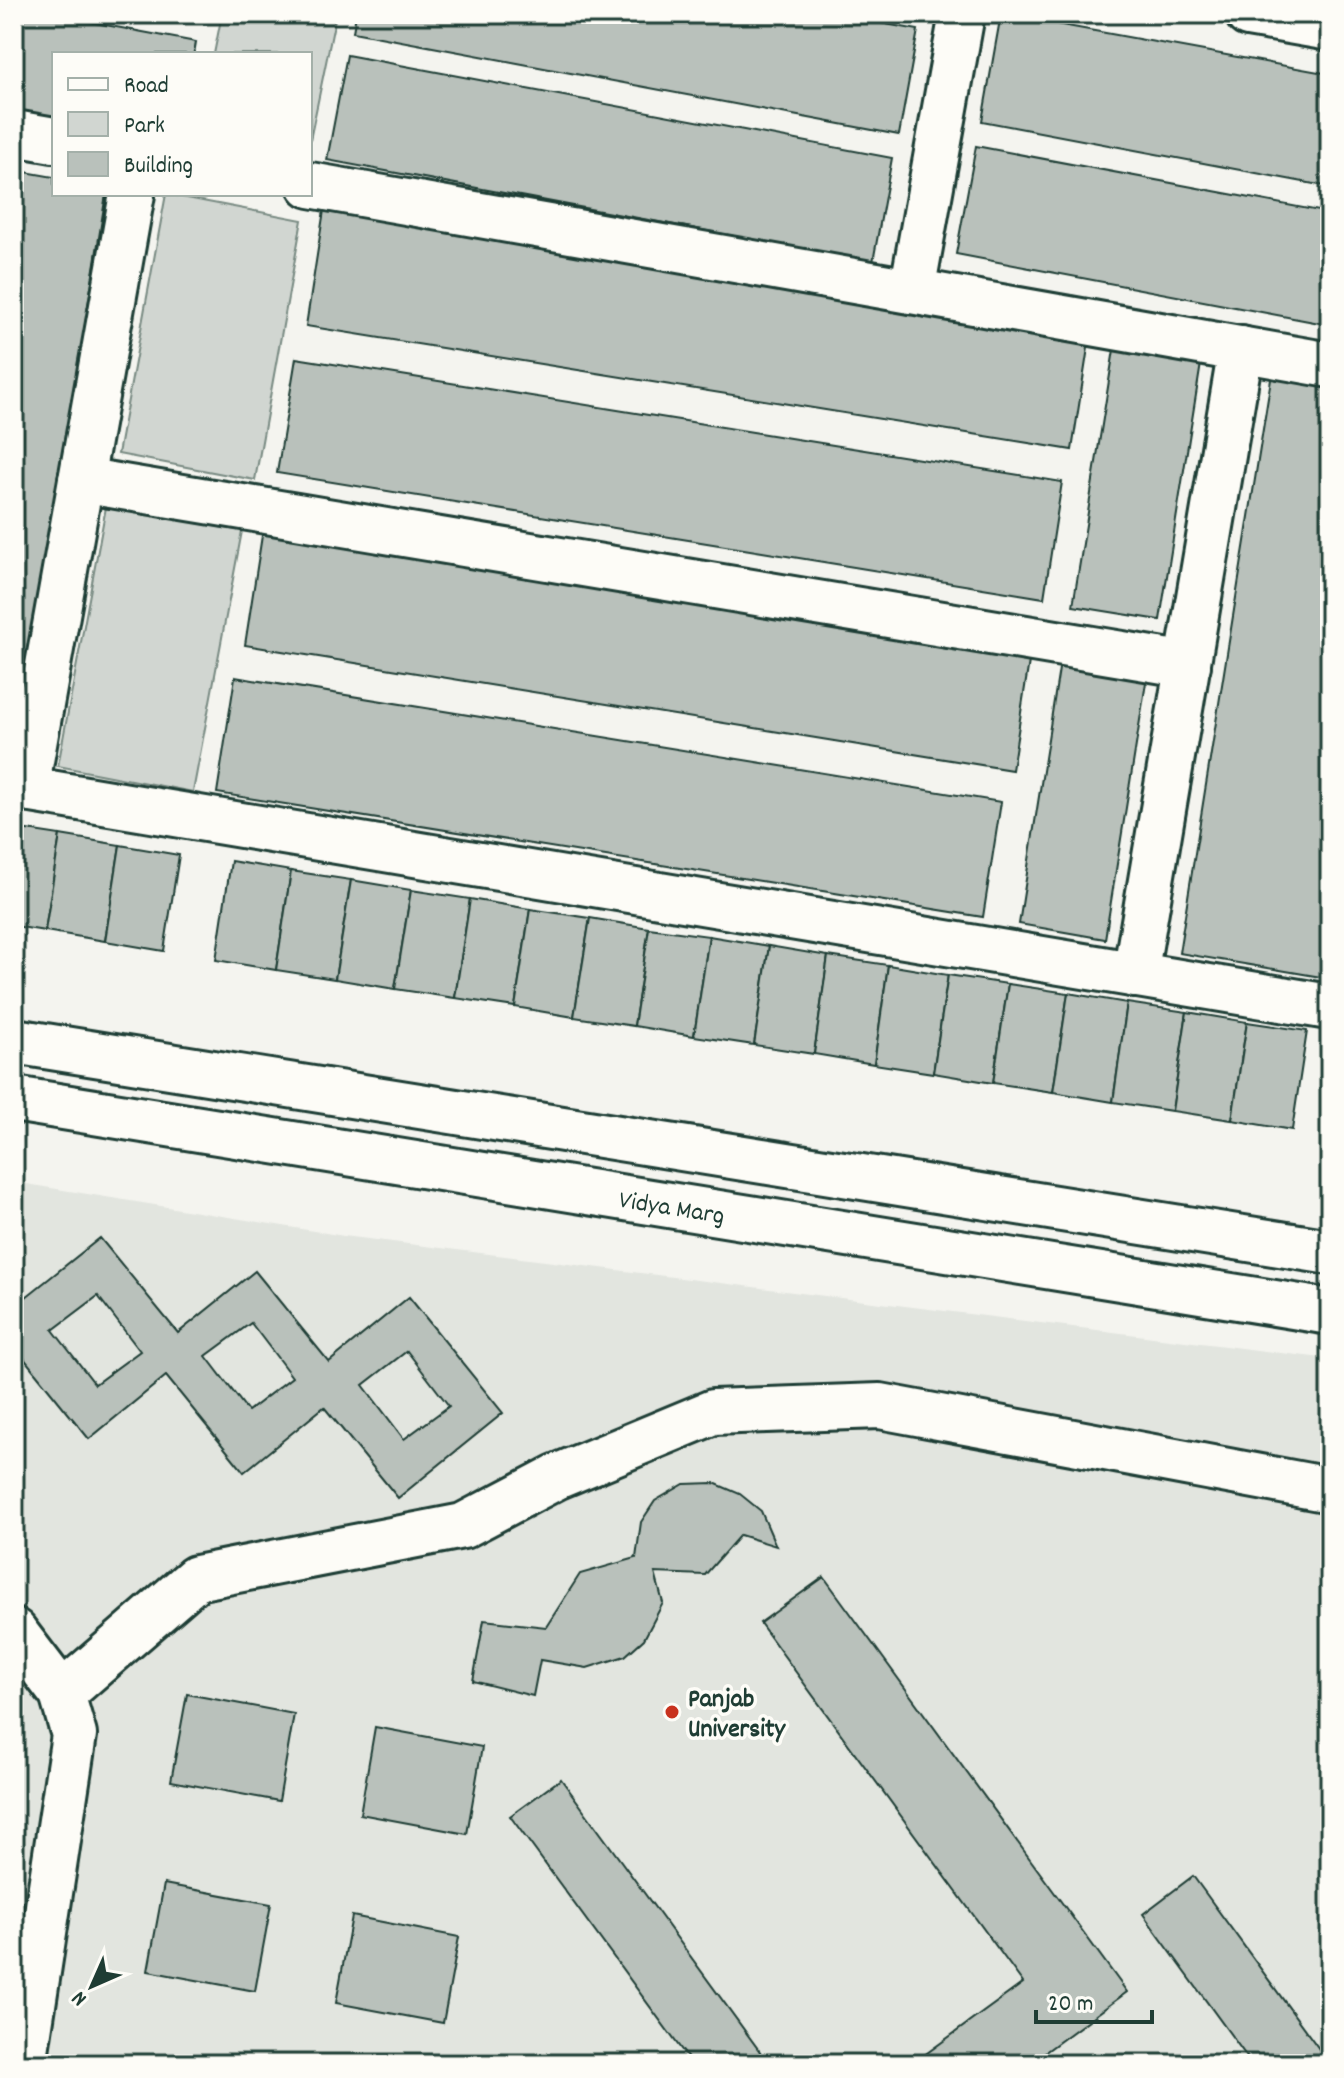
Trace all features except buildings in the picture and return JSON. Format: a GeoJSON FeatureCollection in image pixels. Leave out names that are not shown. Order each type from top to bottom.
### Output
{"type":"FeatureCollection","features":[{"type":"Feature","properties":{"kind":"street"},"geometry":{"type":"LineString","coordinates":[[912,291],[962,14]]}},
{"type":"Feature","properties":{"kind":"street"},"geometry":{"type":"LineString","coordinates":[[1271,16],[1330,28]]}},
{"type":"Feature","properties":{"kind":"street"},"geometry":{"type":"LineString","coordinates":[[14,133],[52,140]]}},
{"type":"Feature","properties":{"kind":"street"},"geometry":{"type":"LineString","coordinates":[[312,185],[1330,365]]}},
{"type":"Feature","properties":{"kind":"street"},"geometry":{"type":"LineString","coordinates":[[132,196],[81,480],[20,788],[1323,1006]]}},
{"type":"Feature","properties":{"kind":"street"},"geometry":{"type":"LineString","coordinates":[[1135,975],[1241,349]]}},
{"type":"Feature","properties":{"kind":"street"},"geometry":{"type":"LineString","coordinates":[[81,480],[1188,665]]}},
{"type":"Feature","properties":{"kind":"street"},"geometry":{"type":"LineString","coordinates":[[14,1041],[1330,1252]]}},
{"type":"Feature","properties":{"kind":"street","name":"Vidya Marg"},"geometry":{"type":"LineString","coordinates":[[14,1099],[1330,1312]]}},
{"type":"Feature","properties":{"kind":"street"},"geometry":{"type":"LineString","coordinates":[[62,1694],[196,1578],[463,1526],[556,1477],[713,1412],[880,1406],[1330,1490]]}},
{"type":"Feature","properties":{"kind":"street"},"geometry":{"type":"LineString","coordinates":[[14,1631],[62,1694],[74,1735],[24,2064]]}},
{"type":"Feature","properties":{"kind":"shaded area","name":"Panjab University"},"geometry":{"type":"Polygon","coordinates":[[[14,1182],[344,1236],[1330,1359],[1330,2064],[14,2064],[14,1182]]]}},
{"type":"Feature","properties":{"kind":"green space"},"geometry":{"type":"Polygon","coordinates":[[[222,14],[336,14],[312,130],[312,52],[214,52],[222,14]]]}},
{"type":"Feature","properties":{"kind":"green space"},"geometry":{"type":"Polygon","coordinates":[[[166,196],[302,220],[255,480],[118,454],[166,196]]]}},
{"type":"Feature","properties":{"kind":"green space"},"geometry":{"type":"Polygon","coordinates":[[[106,507],[242,531],[193,792],[58,766],[106,507]]]}},
{"type":"Feature","properties":{"kind":"place","name":"Panjab University"},"geometry":{"type":"Point","coordinates":[672,1712]}}]}
